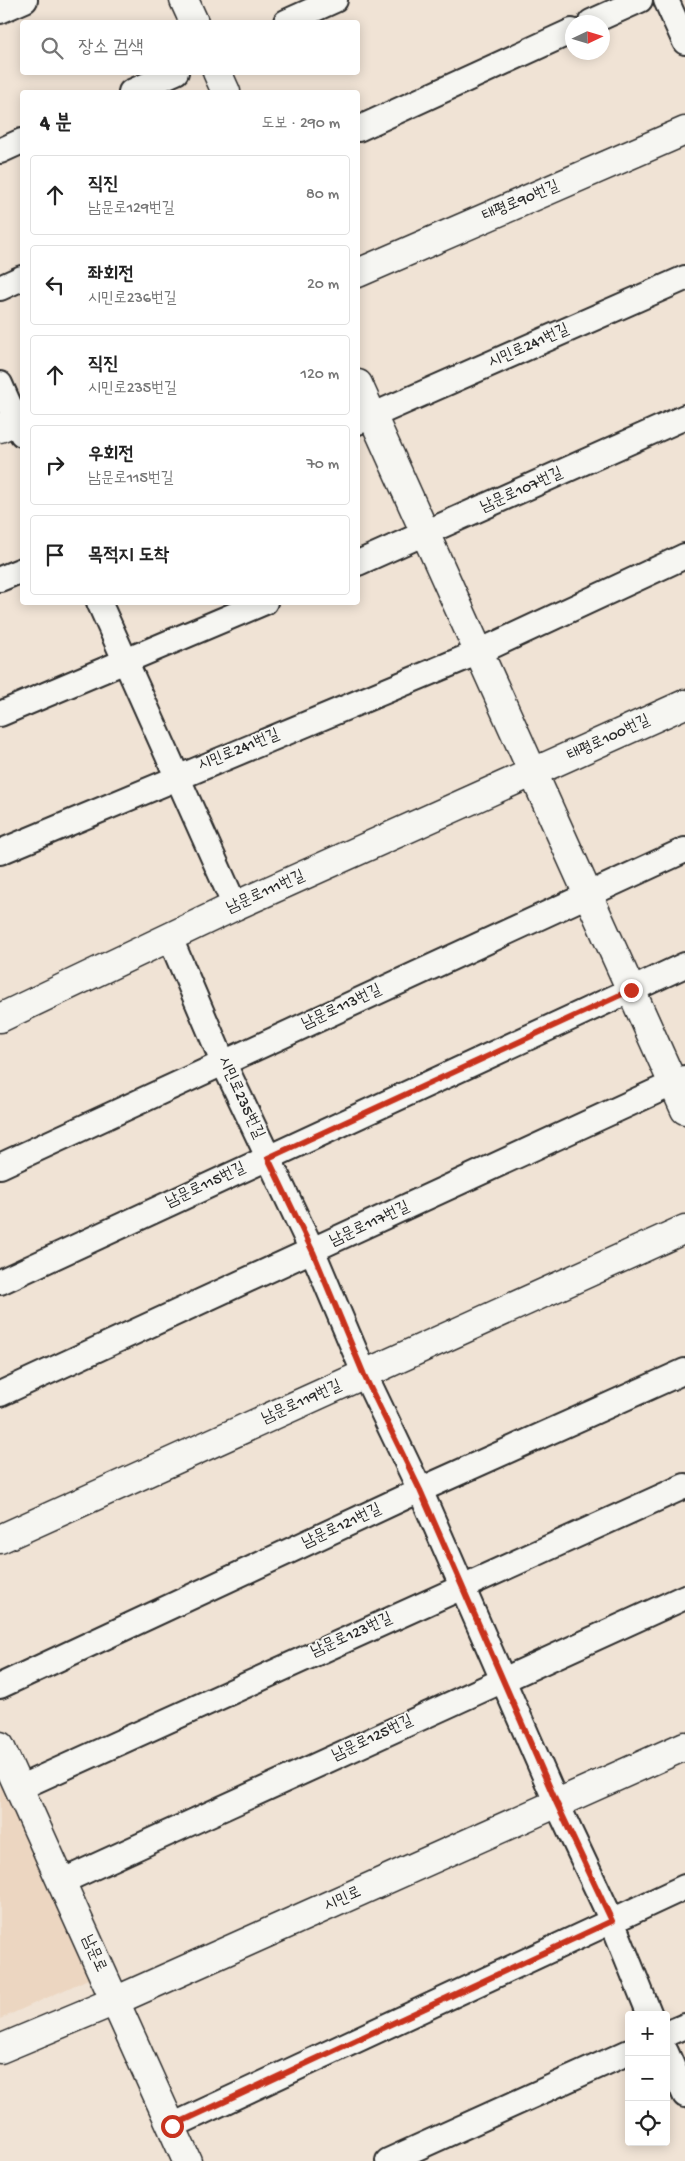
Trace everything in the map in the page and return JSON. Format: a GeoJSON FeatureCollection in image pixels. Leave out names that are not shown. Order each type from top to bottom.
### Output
{"type":"FeatureCollection","features":[{"type":"Feature","properties":{"kind":"street"},"geometry":{"type":"LineString","coordinates":[[184,0],[193,20]]}},
{"type":"Feature","properties":{"kind":"street"},"geometry":{"type":"LineString","coordinates":[[218,75],[225,90]]}},
{"type":"Feature","properties":{"kind":"street","name":"태평로90번길"},"geometry":{"type":"LineString","coordinates":[[360,272],[685,132]]}},
{"type":"Feature","properties":{"kind":"street"},"geometry":{"type":"LineString","coordinates":[[360,394],[365,419],[426,534],[631,990],[679,1081],[685,1110]]}},
{"type":"Feature","properties":{"kind":"street","name":"태평로100번길"},"geometry":{"type":"LineString","coordinates":[[533,773],[685,704]]}},
{"type":"Feature","properties":{"kind":"street","name":"남문로111번길"},"geometry":{"type":"LineString","coordinates":[[0,1018],[236,906],[533,773]]}},
{"type":"Feature","properties":{"kind":"street","name":"남문로119번길"},"geometry":{"type":"LineString","coordinates":[[0,1539],[685,1229]]}},
{"type":"Feature","properties":{"kind":"street","name":"남문로"},"geometry":{"type":"LineString","coordinates":[[0,1746],[187,2161]]}},
{"type":"Feature","properties":{"kind":"street","name":"시민로"},"geometry":{"type":"LineString","coordinates":[[0,2049],[115,2001],[685,1746]]}},
{"type":"Feature","properties":{"kind":"lane"},"geometry":{"type":"LineString","coordinates":[[0,12],[25,0]]}},
{"type":"Feature","properties":{"kind":"lane"},"geometry":{"type":"LineString","coordinates":[[291,20],[336,0]]}},
{"type":"Feature","properties":{"kind":"lane"},"geometry":{"type":"LineString","coordinates":[[607,15],[640,0]]}},
{"type":"Feature","properties":{"kind":"lane"},"geometry":{"type":"LineString","coordinates":[[666,0],[685,42]]}},
{"type":"Feature","properties":{"kind":"lane"},"geometry":{"type":"LineString","coordinates":[[360,128],[565,34]]}},
{"type":"Feature","properties":{"kind":"lane"},"geometry":{"type":"LineString","coordinates":[[136,90],[169,75]]}},
{"type":"Feature","properties":{"kind":"lane"},"geometry":{"type":"LineString","coordinates":[[0,151],[20,142]]}},
{"type":"Feature","properties":{"kind":"lane","name":"시민로241번길"},"geometry":{"type":"LineString","coordinates":[[365,419],[685,278]]}},
{"type":"Feature","properties":{"kind":"lane"},"geometry":{"type":"LineString","coordinates":[[0,288],[20,279]]}},
{"type":"Feature","properties":{"kind":"lane"},"geometry":{"type":"LineString","coordinates":[[0,384],[15,425]]}},
{"type":"Feature","properties":{"kind":"lane","name":"남문로107번길"},"geometry":{"type":"LineString","coordinates":[[360,562],[685,418]]}},
{"type":"Feature","properties":{"kind":"lane","name":"시민로241번길"},"geometry":{"type":"LineString","coordinates":[[0,852],[479,652],[685,556]]}},
{"type":"Feature","properties":{"kind":"lane"},"geometry":{"type":"LineString","coordinates":[[0,579],[20,571]]}},
{"type":"Feature","properties":{"kind":"lane"},"geometry":{"type":"LineString","coordinates":[[100,605],[236,906]]}},
{"type":"Feature","properties":{"kind":"lane"},"geometry":{"type":"LineString","coordinates":[[0,714],[257,605]]}},
{"type":"Feature","properties":{"kind":"lane","name":"남문로113번길"},"geometry":{"type":"LineString","coordinates":[[0,1166],[685,850]]}},
{"type":"Feature","properties":{"kind":"lane","name":"시민로235번길"},"geometry":{"type":"LineString","coordinates":[[170,938],[223,1062],[313,1252],[364,1375],[420,1490],[557,1804],[612,1921],[648,2011]]}},
{"type":"Feature","properties":{"kind":"lane","name":"남문로115번길"},"geometry":{"type":"LineString","coordinates":[[0,1282],[685,965]]}},
{"type":"Feature","properties":{"kind":"lane","name":"남문로117번길"},"geometry":{"type":"LineString","coordinates":[[0,1394],[313,1252],[679,1081]]}},
{"type":"Feature","properties":{"kind":"lane","name":"남문로121번길"},"geometry":{"type":"LineString","coordinates":[[0,1686],[420,1490],[685,1371]]}},
{"type":"Feature","properties":{"kind":"lane","name":"남문로123번길"},"geometry":{"type":"LineString","coordinates":[[19,1788],[685,1486]]}},
{"type":"Feature","properties":{"kind":"lane","name":"남문로125번길"},"geometry":{"type":"LineString","coordinates":[[61,1882],[685,1597]]}},
{"type":"Feature","properties":{"kind":"lane"},"geometry":{"type":"LineString","coordinates":[[172,2126],[685,1887]]}},
{"type":"Feature","properties":{"kind":"lane"},"geometry":{"type":"LineString","coordinates":[[670,2032],[685,2026]]}},
{"type":"Feature","properties":{"kind":"lane"},"geometry":{"type":"LineString","coordinates":[[388,2161],[625,2054]]}},
{"type":"Feature","properties":{"kind":"lane"},"geometry":{"type":"LineString","coordinates":[[668,2056],[685,2095]]}},
{"type":"Feature","properties":{"kind":"shaded area"},"geometry":{"type":"Polygon","coordinates":[[[0,1768],[95,1976],[0,2019],[0,1768]]]}},
{"type":"Feature","properties":{"kind":"route"},"geometry":{"type":"LineString","coordinates":[[172,2126],[612,1921],[557,1804],[420,1490],[364,1375],[313,1252],[268,1158],[631,990]]}}]}
